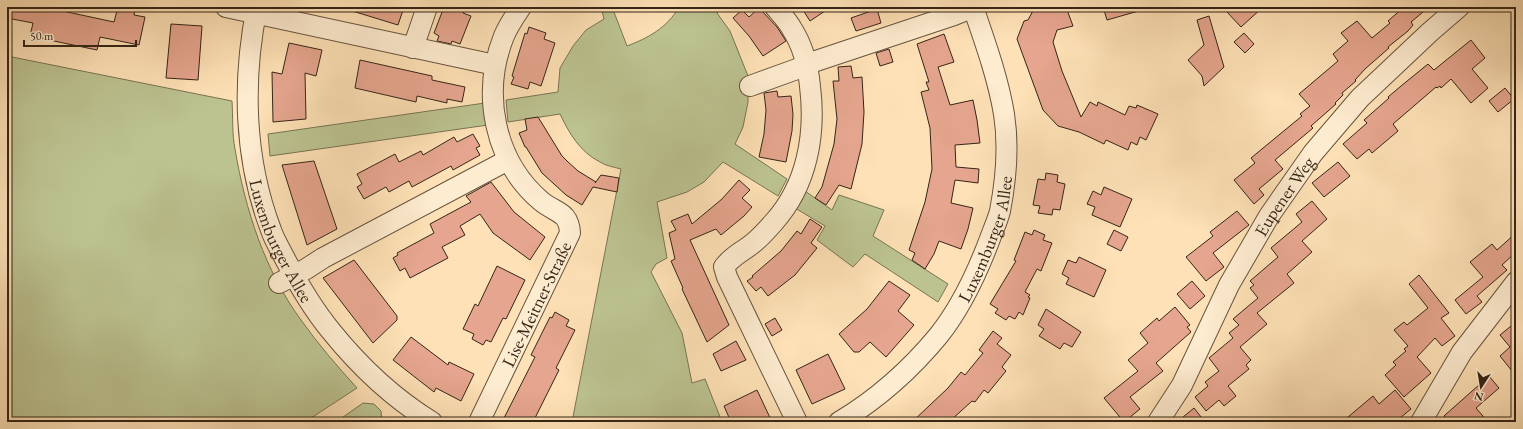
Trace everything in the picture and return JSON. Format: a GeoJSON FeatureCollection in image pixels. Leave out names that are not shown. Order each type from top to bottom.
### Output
{"type":"FeatureCollection","features":[{"type":"Feature","properties":{"kind":"street"},"geometry":{"type":"LineString","coordinates":[[226,7],[257,10],[413,48],[495,65]]}},
{"type":"Feature","properties":{"kind":"street"},"geometry":{"type":"LineString","coordinates":[[413,48],[427,7]]}},
{"type":"Feature","properties":{"kind":"street","name":"Lise-Meitner-Straße"},"geometry":{"type":"LineString","coordinates":[[479,422],[570,233],[570,224],[565,216],[542,202],[524,183],[508,160],[500,139],[492,89],[495,65],[505,34],[521,7]]}},
{"type":"Feature","properties":{"kind":"street"},"geometry":{"type":"LineString","coordinates":[[775,7],[793,29],[807,64],[812,102],[812,126],[809,150],[803,174],[790,199],[774,222],[753,243],[730,258],[724,267],[727,277],[797,422]]}},
{"type":"Feature","properties":{"kind":"street"},"geometry":{"type":"LineString","coordinates":[[750,86],[807,64],[954,15],[973,7]]}},
{"type":"Feature","properties":{"kind":"street","name":"Luxemburger Allee"},"geometry":{"type":"LineString","coordinates":[[839,422],[855,412],[894,380],[939,334],[959,305],[975,275],[984,255],[999,212],[1004,183],[1006,157],[1004,115],[996,76],[973,7]]}},
{"type":"Feature","properties":{"kind":"street","name":"Eupener Weg"},"geometry":{"type":"LineString","coordinates":[[1158,422],[1182,385],[1229,285],[1265,223],[1313,153],[1360,98],[1430,32],[1459,7]]}},
{"type":"Feature","properties":{"kind":"street","name":"Luxemburger Allee"},"geometry":{"type":"LineString","coordinates":[[257,10],[249,56],[247,93],[250,146],[258,191],[286,279],[317,313],[350,354],[384,387],[408,416],[432,422]]}},
{"type":"Feature","properties":{"kind":"street"},"geometry":{"type":"LineString","coordinates":[[286,279],[508,160]]}},
{"type":"Feature","properties":{"kind":"street"},"geometry":{"type":"LineString","coordinates":[[1421,422],[1462,352],[1516,282]]}},
{"type":"Feature","properties":{"kind":"green space"},"geometry":{"type":"Polygon","coordinates":[[[601,7],[612,7],[627,46],[650,36],[669,21],[679,7],[721,7],[717,13],[730,31],[748,76],[748,102],[743,127],[735,144],[787,179],[778,196],[723,162],[704,182],[687,192],[657,202],[667,258],[656,264],[651,272],[682,333],[692,383],[705,379],[722,422],[572,422],[621,169],[602,163],[587,153],[571,135],[560,114],[508,122],[506,100],[558,92],[560,68],[573,46],[586,30],[604,19],[601,7]]]}},
{"type":"Feature","properties":{"kind":"green space"},"geometry":{"type":"Polygon","coordinates":[[[7,56],[232,101],[233,137],[239,172],[258,239],[267,260],[288,301],[301,320],[328,355],[357,388],[305,422],[7,422],[7,56]]]}},
{"type":"Feature","properties":{"kind":"green space"},"geometry":{"type":"Polygon","coordinates":[[[485,103],[488,125],[270,156],[268,134],[485,103]]]}},
{"type":"Feature","properties":{"kind":"green space"},"geometry":{"type":"Polygon","coordinates":[[[805,191],[832,210],[839,195],[884,210],[873,236],[948,284],[938,302],[865,254],[853,267],[817,240],[825,226],[795,208],[805,191]]]}},
{"type":"Feature","properties":{"kind":"green space"},"geometry":{"type":"Polygon","coordinates":[[[363,403],[374,404],[381,411],[382,422],[336,422],[363,403]]]}},
{"type":"Feature","properties":{"kind":"building"},"geometry":{"type":"Polygon","coordinates":[[[7,7],[44,7],[114,22],[118,7],[120,7],[135,10],[134,15],[145,17],[139,45],[100,37],[97,50],[30,36],[33,23],[7,18],[7,7]]]}},
{"type":"Feature","properties":{"kind":"building"},"geometry":{"type":"Polygon","coordinates":[[[350,7],[404,7],[398,25],[349,10],[350,7]]]}},
{"type":"Feature","properties":{"kind":"building"},"geometry":{"type":"Polygon","coordinates":[[[444,7],[466,7],[463,13],[471,16],[460,44],[452,41],[451,44],[437,41],[439,36],[434,33],[444,7]]]}},
{"type":"Feature","properties":{"kind":"building"},"geometry":{"type":"Polygon","coordinates":[[[801,7],[831,7],[810,21],[801,7]]]}},
{"type":"Feature","properties":{"kind":"building"},"geometry":{"type":"Polygon","coordinates":[[[1035,7],[1066,7],[1073,26],[1057,30],[1053,42],[1062,71],[1081,117],[1090,102],[1097,106],[1098,102],[1125,115],[1129,106],[1136,108],[1137,105],[1158,114],[1146,140],[1140,137],[1137,145],[1131,142],[1128,150],[1106,140],[1104,144],[1079,132],[1058,126],[1043,110],[1017,39],[1024,21],[1028,20],[1035,7]]]}},
{"type":"Feature","properties":{"kind":"building"},"geometry":{"type":"Polygon","coordinates":[[[1103,7],[1141,7],[1142,10],[1107,20],[1103,7]]]}},
{"type":"Feature","properties":{"kind":"building"},"geometry":{"type":"Polygon","coordinates":[[[1239,7],[1263,7],[1241,27],[1226,11],[1239,7]]]}},
{"type":"Feature","properties":{"kind":"building"},"geometry":{"type":"Polygon","coordinates":[[[1404,7],[1429,7],[1411,22],[1413,25],[1408,31],[1388,47],[1389,48],[1365,69],[1355,80],[1356,81],[1342,93],[1343,95],[1335,103],[1336,104],[1311,126],[1313,128],[1275,160],[1283,169],[1259,189],[1264,195],[1254,204],[1234,180],[1255,163],[1251,158],[1302,116],[1300,114],[1310,106],[1299,94],[1338,61],[1333,54],[1348,41],[1341,33],[1357,21],[1372,38],[1390,23],[1388,21],[1404,7]]]}},
{"type":"Feature","properties":{"kind":"building"},"geometry":{"type":"Polygon","coordinates":[[[759,8],[777,27],[786,41],[763,56],[749,36],[733,18],[742,10],[749,17],[759,8]]]}},
{"type":"Feature","properties":{"kind":"building"},"geometry":{"type":"Polygon","coordinates":[[[877,9],[881,23],[856,31],[851,18],[877,9]]]}},
{"type":"Feature","properties":{"kind":"building"},"geometry":{"type":"Polygon","coordinates":[[[1209,16],[1224,67],[1204,86],[1202,76],[1188,60],[1204,45],[1197,20],[1209,16]]]}},
{"type":"Feature","properties":{"kind":"building"},"geometry":{"type":"Polygon","coordinates":[[[171,24],[202,26],[198,80],[166,78],[171,24]]]}},
{"type":"Feature","properties":{"kind":"building"},"geometry":{"type":"Polygon","coordinates":[[[529,27],[546,33],[544,39],[555,43],[541,86],[530,82],[528,89],[511,84],[525,33],[527,34],[529,27]]]}},
{"type":"Feature","properties":{"kind":"building"},"geometry":{"type":"Polygon","coordinates":[[[1244,33],[1254,44],[1245,53],[1234,42],[1244,33]]]}},
{"type":"Feature","properties":{"kind":"building"},"geometry":{"type":"Polygon","coordinates":[[[944,34],[954,62],[938,67],[950,105],[973,100],[980,143],[955,145],[956,167],[979,169],[978,183],[955,180],[951,203],[973,208],[968,229],[961,249],[939,241],[934,254],[925,269],[912,260],[915,253],[909,250],[925,202],[932,169],[930,128],[921,92],[929,90],[926,82],[929,82],[917,44],[944,34]]]}},
{"type":"Feature","properties":{"kind":"building"},"geometry":{"type":"Polygon","coordinates":[[[1471,40],[1485,58],[1472,69],[1488,88],[1471,103],[1451,79],[1441,88],[1440,86],[1437,88],[1436,87],[1393,124],[1398,131],[1372,153],[1369,149],[1357,159],[1343,144],[1367,123],[1364,120],[1389,98],[1388,97],[1428,64],[1434,70],[1471,40]]]}},
{"type":"Feature","properties":{"kind":"building"},"geometry":{"type":"Polygon","coordinates":[[[289,43],[322,50],[316,76],[305,73],[306,119],[273,122],[272,72],[282,74],[289,43]]]}},
{"type":"Feature","properties":{"kind":"building"},"geometry":{"type":"Polygon","coordinates":[[[889,49],[893,62],[880,66],[876,53],[889,49]]]}},
{"type":"Feature","properties":{"kind":"building"},"geometry":{"type":"Polygon","coordinates":[[[360,60],[432,76],[432,80],[465,87],[462,102],[447,99],[447,103],[417,96],[416,102],[355,88],[360,60]]]}},
{"type":"Feature","properties":{"kind":"building"},"geometry":{"type":"Polygon","coordinates":[[[851,66],[853,78],[862,77],[864,112],[862,144],[851,189],[839,185],[826,205],[815,198],[822,187],[834,144],[837,119],[833,81],[839,81],[838,67],[851,66]]]}},
{"type":"Feature","properties":{"kind":"building"},"geometry":{"type":"Polygon","coordinates":[[[1505,88],[1514,99],[1498,112],[1489,101],[1505,88]]]}},
{"type":"Feature","properties":{"kind":"building"},"geometry":{"type":"Polygon","coordinates":[[[777,91],[778,97],[791,96],[793,114],[792,131],[786,162],[759,157],[764,134],[766,110],[764,93],[777,91]]]}},
{"type":"Feature","properties":{"kind":"building"},"geometry":{"type":"Polygon","coordinates":[[[538,117],[562,156],[567,161],[578,171],[596,182],[601,175],[619,178],[617,192],[593,187],[582,205],[566,195],[542,173],[525,147],[519,133],[527,130],[525,119],[538,117]]]}},
{"type":"Feature","properties":{"kind":"building"},"geometry":{"type":"Polygon","coordinates":[[[473,134],[480,146],[476,148],[480,155],[453,170],[451,166],[412,187],[409,181],[389,192],[386,187],[364,199],[357,187],[362,184],[357,174],[395,154],[399,162],[421,151],[423,155],[454,137],[457,142],[473,134]]]}},
{"type":"Feature","properties":{"kind":"building"},"geometry":{"type":"Polygon","coordinates":[[[314,161],[337,229],[307,245],[282,165],[314,161]]]}},
{"type":"Feature","properties":{"kind":"building"},"geometry":{"type":"Polygon","coordinates":[[[1338,162],[1350,176],[1324,197],[1312,183],[1338,162]]]}},
{"type":"Feature","properties":{"kind":"building"},"geometry":{"type":"Polygon","coordinates":[[[1046,173],[1058,175],[1057,182],[1065,184],[1060,210],[1053,209],[1052,215],[1038,213],[1040,206],[1033,205],[1038,179],[1045,180],[1046,173]]]}},
{"type":"Feature","properties":{"kind":"building"},"geometry":{"type":"Polygon","coordinates":[[[739,180],[750,190],[742,198],[752,207],[744,216],[721,235],[716,229],[690,240],[729,325],[707,342],[682,289],[683,288],[671,261],[675,259],[669,233],[676,230],[671,221],[688,214],[692,224],[722,199],[739,180]]]}},
{"type":"Feature","properties":{"kind":"building"},"geometry":{"type":"Polygon","coordinates":[[[491,182],[514,212],[545,237],[530,260],[493,233],[480,214],[460,226],[465,235],[442,247],[448,258],[410,278],[405,268],[400,271],[393,258],[398,255],[397,253],[434,233],[430,224],[471,202],[466,196],[491,182]]]}},
{"type":"Feature","properties":{"kind":"building"},"geometry":{"type":"Polygon","coordinates":[[[1104,187],[1132,199],[1120,227],[1092,215],[1095,207],[1087,204],[1093,191],[1101,195],[1104,187]]]}},
{"type":"Feature","properties":{"kind":"building"},"geometry":{"type":"Polygon","coordinates":[[[1312,201],[1327,219],[1302,241],[1312,252],[1287,274],[1294,283],[1257,313],[1267,324],[1240,347],[1251,360],[1246,365],[1249,369],[1228,386],[1236,396],[1224,406],[1219,400],[1206,411],[1195,397],[1208,386],[1205,382],[1219,371],[1209,358],[1233,338],[1229,333],[1239,325],[1233,319],[1258,298],[1250,288],[1254,285],[1250,281],[1278,257],[1271,248],[1302,222],[1296,214],[1312,201]]]}},
{"type":"Feature","properties":{"kind":"building"},"geometry":{"type":"Polygon","coordinates":[[[1237,211],[1249,225],[1213,253],[1224,267],[1206,281],[1186,257],[1213,236],[1210,232],[1237,211]]]}},
{"type":"Feature","properties":{"kind":"building"},"geometry":{"type":"Polygon","coordinates":[[[810,219],[822,227],[811,243],[817,248],[795,275],[768,296],[761,287],[756,291],[747,281],[781,251],[797,231],[801,234],[810,219]]]}},
{"type":"Feature","properties":{"kind":"building"},"geometry":{"type":"Polygon","coordinates":[[[1034,230],[1045,235],[1043,240],[1052,243],[1041,271],[1037,269],[1025,292],[1030,295],[1028,297],[1030,298],[1023,315],[1019,312],[1015,319],[1009,316],[1006,320],[995,313],[998,309],[990,304],[1016,261],[1014,260],[1025,232],[1032,235],[1034,230]]]}},
{"type":"Feature","properties":{"kind":"building"},"geometry":{"type":"Polygon","coordinates":[[[1114,230],[1128,237],[1121,251],[1107,244],[1114,230]]]}},
{"type":"Feature","properties":{"kind":"building"},"geometry":{"type":"Polygon","coordinates":[[[1516,233],[1516,252],[1502,265],[1507,270],[1477,296],[1482,302],[1466,314],[1455,300],[1483,277],[1470,262],[1492,244],[1497,250],[1516,233]]]}},
{"type":"Feature","properties":{"kind":"building"},"geometry":{"type":"Polygon","coordinates":[[[1079,257],[1106,270],[1094,297],[1066,284],[1069,278],[1062,274],[1068,260],[1076,263],[1079,257]]]}},
{"type":"Feature","properties":{"kind":"building"},"geometry":{"type":"Polygon","coordinates":[[[354,260],[397,316],[397,320],[373,343],[323,278],[354,260]]]}},
{"type":"Feature","properties":{"kind":"building"},"geometry":{"type":"Polygon","coordinates":[[[497,266],[525,280],[506,319],[503,318],[491,342],[486,340],[483,345],[472,339],[474,334],[463,329],[475,304],[478,306],[497,266]]]}},
{"type":"Feature","properties":{"kind":"building"},"geometry":{"type":"Polygon","coordinates":[[[1419,275],[1449,313],[1441,318],[1455,336],[1442,346],[1435,338],[1417,357],[1431,373],[1404,397],[1385,375],[1396,365],[1393,362],[1406,351],[1404,349],[1408,346],[1394,330],[1404,322],[1407,325],[1428,308],[1409,284],[1419,275]]]}},
{"type":"Feature","properties":{"kind":"building"},"geometry":{"type":"Polygon","coordinates":[[[889,281],[910,295],[898,311],[914,325],[886,357],[870,342],[859,352],[854,352],[839,334],[867,309],[889,281]]]}},
{"type":"Feature","properties":{"kind":"building"},"geometry":{"type":"Polygon","coordinates":[[[1192,281],[1205,296],[1190,309],[1177,294],[1192,281]]]}},
{"type":"Feature","properties":{"kind":"building"},"geometry":{"type":"Polygon","coordinates":[[[1175,307],[1190,325],[1187,327],[1191,332],[1156,363],[1163,371],[1130,397],[1140,409],[1124,422],[1104,398],[1138,371],[1128,360],[1148,343],[1140,333],[1157,318],[1159,321],[1175,307]]]}},
{"type":"Feature","properties":{"kind":"building"},"geometry":{"type":"Polygon","coordinates":[[[1046,309],[1081,332],[1072,347],[1064,343],[1060,349],[1039,336],[1044,329],[1038,325],[1046,309]]]}},
{"type":"Feature","properties":{"kind":"building"},"geometry":{"type":"Polygon","coordinates":[[[555,312],[569,320],[566,326],[575,330],[556,368],[559,370],[533,422],[502,422],[535,357],[531,355],[550,317],[552,318],[555,312]]]}},
{"type":"Feature","properties":{"kind":"building"},"geometry":{"type":"Polygon","coordinates":[[[775,318],[782,330],[772,336],[765,324],[775,318]]]}},
{"type":"Feature","properties":{"kind":"building"},"geometry":{"type":"Polygon","coordinates":[[[1516,322],[1516,376],[1500,356],[1510,347],[1500,335],[1516,322]]]}},
{"type":"Feature","properties":{"kind":"building"},"geometry":{"type":"Polygon","coordinates":[[[993,331],[1002,338],[997,344],[1011,355],[1002,367],[1006,371],[988,393],[984,390],[975,402],[972,401],[949,422],[912,422],[948,388],[961,372],[965,375],[983,353],[979,350],[993,331]]]}},
{"type":"Feature","properties":{"kind":"building"},"geometry":{"type":"Polygon","coordinates":[[[411,337],[448,365],[449,362],[474,374],[461,401],[436,388],[434,392],[393,360],[411,337]]]}},
{"type":"Feature","properties":{"kind":"building"},"geometry":{"type":"Polygon","coordinates":[[[736,341],[746,360],[721,371],[713,354],[736,341]]]}},
{"type":"Feature","properties":{"kind":"building"},"geometry":{"type":"Polygon","coordinates":[[[828,354],[845,389],[812,404],[796,370],[828,354]]]}},
{"type":"Feature","properties":{"kind":"building"},"geometry":{"type":"Polygon","coordinates":[[[1489,376],[1499,388],[1476,408],[1488,422],[1449,422],[1444,416],[1489,376]]]}},
{"type":"Feature","properties":{"kind":"building"},"geometry":{"type":"Polygon","coordinates":[[[757,390],[772,422],[731,422],[724,406],[757,390]]]}},
{"type":"Feature","properties":{"kind":"building"},"geometry":{"type":"Polygon","coordinates":[[[1395,390],[1411,409],[1395,422],[1342,422],[1373,396],[1379,404],[1395,390]]]}},
{"type":"Feature","properties":{"kind":"building"},"geometry":{"type":"Polygon","coordinates":[[[1194,408],[1205,422],[1177,422],[1194,408]]]}}]}
